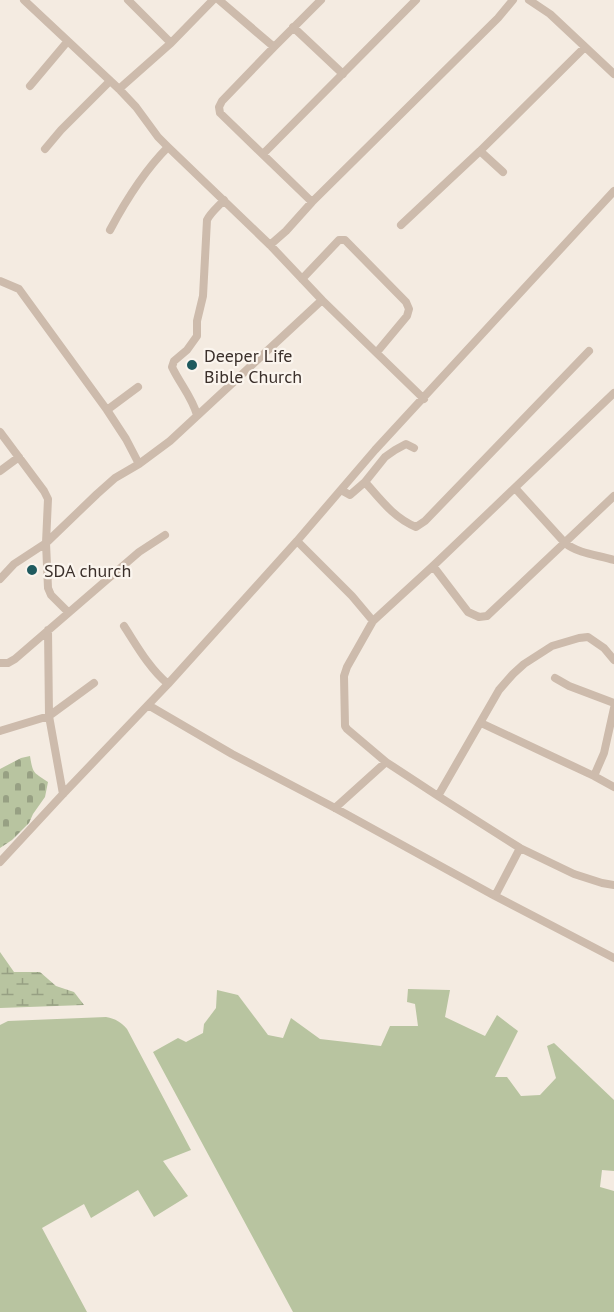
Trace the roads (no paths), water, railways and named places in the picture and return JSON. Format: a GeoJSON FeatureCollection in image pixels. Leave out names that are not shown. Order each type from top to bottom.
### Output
{"type":"FeatureCollection","features":[{"type":"Feature","properties":{"kind":"street"},"geometry":{"type":"LineString","coordinates":[[24,0],[110,81],[136,107],[158,137],[424,399]]}},
{"type":"Feature","properties":{"kind":"street"},"geometry":{"type":"LineString","coordinates":[[128,0],[171,43]]}},
{"type":"Feature","properties":{"kind":"street"},"geometry":{"type":"LineString","coordinates":[[118,89],[171,43],[213,0]]}},
{"type":"Feature","properties":{"kind":"street"},"geometry":{"type":"LineString","coordinates":[[219,0],[274,46]]}},
{"type":"Feature","properties":{"kind":"street"},"geometry":{"type":"LineString","coordinates":[[312,202],[220,113],[219,107],[274,46],[321,0]]}},
{"type":"Feature","properties":{"kind":"street"},"geometry":{"type":"LineString","coordinates":[[263,154],[416,0]]}},
{"type":"Feature","properties":{"kind":"street"},"geometry":{"type":"LineString","coordinates":[[270,245],[498,18],[513,0]]}},
{"type":"Feature","properties":{"kind":"street"},"geometry":{"type":"LineString","coordinates":[[529,0],[550,14],[614,74]]}},
{"type":"Feature","properties":{"kind":"street"},"geometry":{"type":"LineString","coordinates":[[293,27],[343,74]]}},
{"type":"Feature","properties":{"kind":"street"},"geometry":{"type":"LineString","coordinates":[[30,87],[67,42]]}},
{"type":"Feature","properties":{"kind":"street"},"geometry":{"type":"LineString","coordinates":[[401,225],[585,47]]}},
{"type":"Feature","properties":{"kind":"street"},"geometry":{"type":"LineString","coordinates":[[45,149],[110,81]]}},
{"type":"Feature","properties":{"kind":"street"},"geometry":{"type":"LineString","coordinates":[[110,230],[138,184],[168,147]]}},
{"type":"Feature","properties":{"kind":"street"},"geometry":{"type":"LineString","coordinates":[[480,151],[503,172]]}},
{"type":"Feature","properties":{"kind":"street"},"geometry":{"type":"LineString","coordinates":[[0,862],[168,684],[297,541],[375,450],[614,191]]}},
{"type":"Feature","properties":{"kind":"street"},"geometry":{"type":"LineString","coordinates":[[197,415],[195,406],[172,367],[174,361],[187,350],[197,336],[197,321],[203,296],[207,220],[224,200]]}},
{"type":"Feature","properties":{"kind":"street"},"geometry":{"type":"LineString","coordinates":[[302,279],[339,240],[345,240],[406,302],[409,309],[407,316],[377,352]]}},
{"type":"Feature","properties":{"kind":"street"},"geometry":{"type":"LineString","coordinates":[[0,281],[19,289],[107,410],[139,464]]}},
{"type":"Feature","properties":{"kind":"street"},"geometry":{"type":"LineString","coordinates":[[0,579],[14,564],[46,543],[115,478],[170,441],[322,300]]}},
{"type":"Feature","properties":{"kind":"street"},"geometry":{"type":"LineString","coordinates":[[365,482],[396,516],[416,527],[433,513],[589,351]]}},
{"type":"Feature","properties":{"kind":"street"},"geometry":{"type":"LineString","coordinates":[[107,410],[138,387]]}},
{"type":"Feature","properties":{"kind":"street"},"geometry":{"type":"LineString","coordinates":[[614,393],[373,621],[347,666],[344,676],[345,726],[386,762],[520,848],[574,874],[602,884],[614,885]]}},
{"type":"Feature","properties":{"kind":"street"},"geometry":{"type":"LineString","coordinates":[[0,432],[48,499],[46,543],[48,588],[51,595],[68,612]]}},
{"type":"Feature","properties":{"kind":"street"},"geometry":{"type":"LineString","coordinates":[[341,490],[350,495],[365,482],[385,457],[406,444],[414,448]]}},
{"type":"Feature","properties":{"kind":"street"},"geometry":{"type":"LineString","coordinates":[[375,450],[385,457]]}},
{"type":"Feature","properties":{"kind":"street"},"geometry":{"type":"LineString","coordinates":[[0,471],[19,457]]}},
{"type":"Feature","properties":{"kind":"street"},"geometry":{"type":"LineString","coordinates":[[515,488],[572,549],[614,560]]}},
{"type":"Feature","properties":{"kind":"street"},"geometry":{"type":"LineString","coordinates":[[433,566],[468,612],[479,617],[487,616],[614,496]]}},
{"type":"Feature","properties":{"kind":"street"},"geometry":{"type":"LineString","coordinates":[[0,663],[8,663],[139,552],[165,535]]}},
{"type":"Feature","properties":{"kind":"street"},"geometry":{"type":"LineString","coordinates":[[297,541],[352,596],[373,621]]}},
{"type":"Feature","properties":{"kind":"street"},"geometry":{"type":"LineString","coordinates":[[124,626],[158,676],[168,684]]}},
{"type":"Feature","properties":{"kind":"street"},"geometry":{"type":"LineString","coordinates":[[48,630],[49,716],[63,794]]}},
{"type":"Feature","properties":{"kind":"street"},"geometry":{"type":"LineString","coordinates":[[438,796],[499,690],[524,664],[552,646],[588,637],[604,648],[614,660]]}},
{"type":"Feature","properties":{"kind":"street"},"geometry":{"type":"LineString","coordinates":[[555,678],[569,686],[614,703]]}},
{"type":"Feature","properties":{"kind":"street"},"geometry":{"type":"LineString","coordinates":[[0,731],[49,716],[94,683]]}},
{"type":"Feature","properties":{"kind":"street"},"geometry":{"type":"LineString","coordinates":[[148,705],[232,754],[614,958]]}},
{"type":"Feature","properties":{"kind":"street"},"geometry":{"type":"LineString","coordinates":[[594,776],[604,753],[614,708]]}},
{"type":"Feature","properties":{"kind":"street"},"geometry":{"type":"LineString","coordinates":[[481,723],[614,787]]}},
{"type":"Feature","properties":{"kind":"street"},"geometry":{"type":"LineString","coordinates":[[335,808],[386,762]]}},
{"type":"Feature","properties":{"kind":"street"},"geometry":{"type":"LineString","coordinates":[[495,896],[520,848]]}},
{"type":"Feature","properties":{"kind":"place","name":"Deeper Life Bible Church"},"geometry":{"type":"Point","coordinates":[192,365]}},
{"type":"Feature","properties":{"kind":"place","name":"SDA church"},"geometry":{"type":"Point","coordinates":[32,570]}}]}
